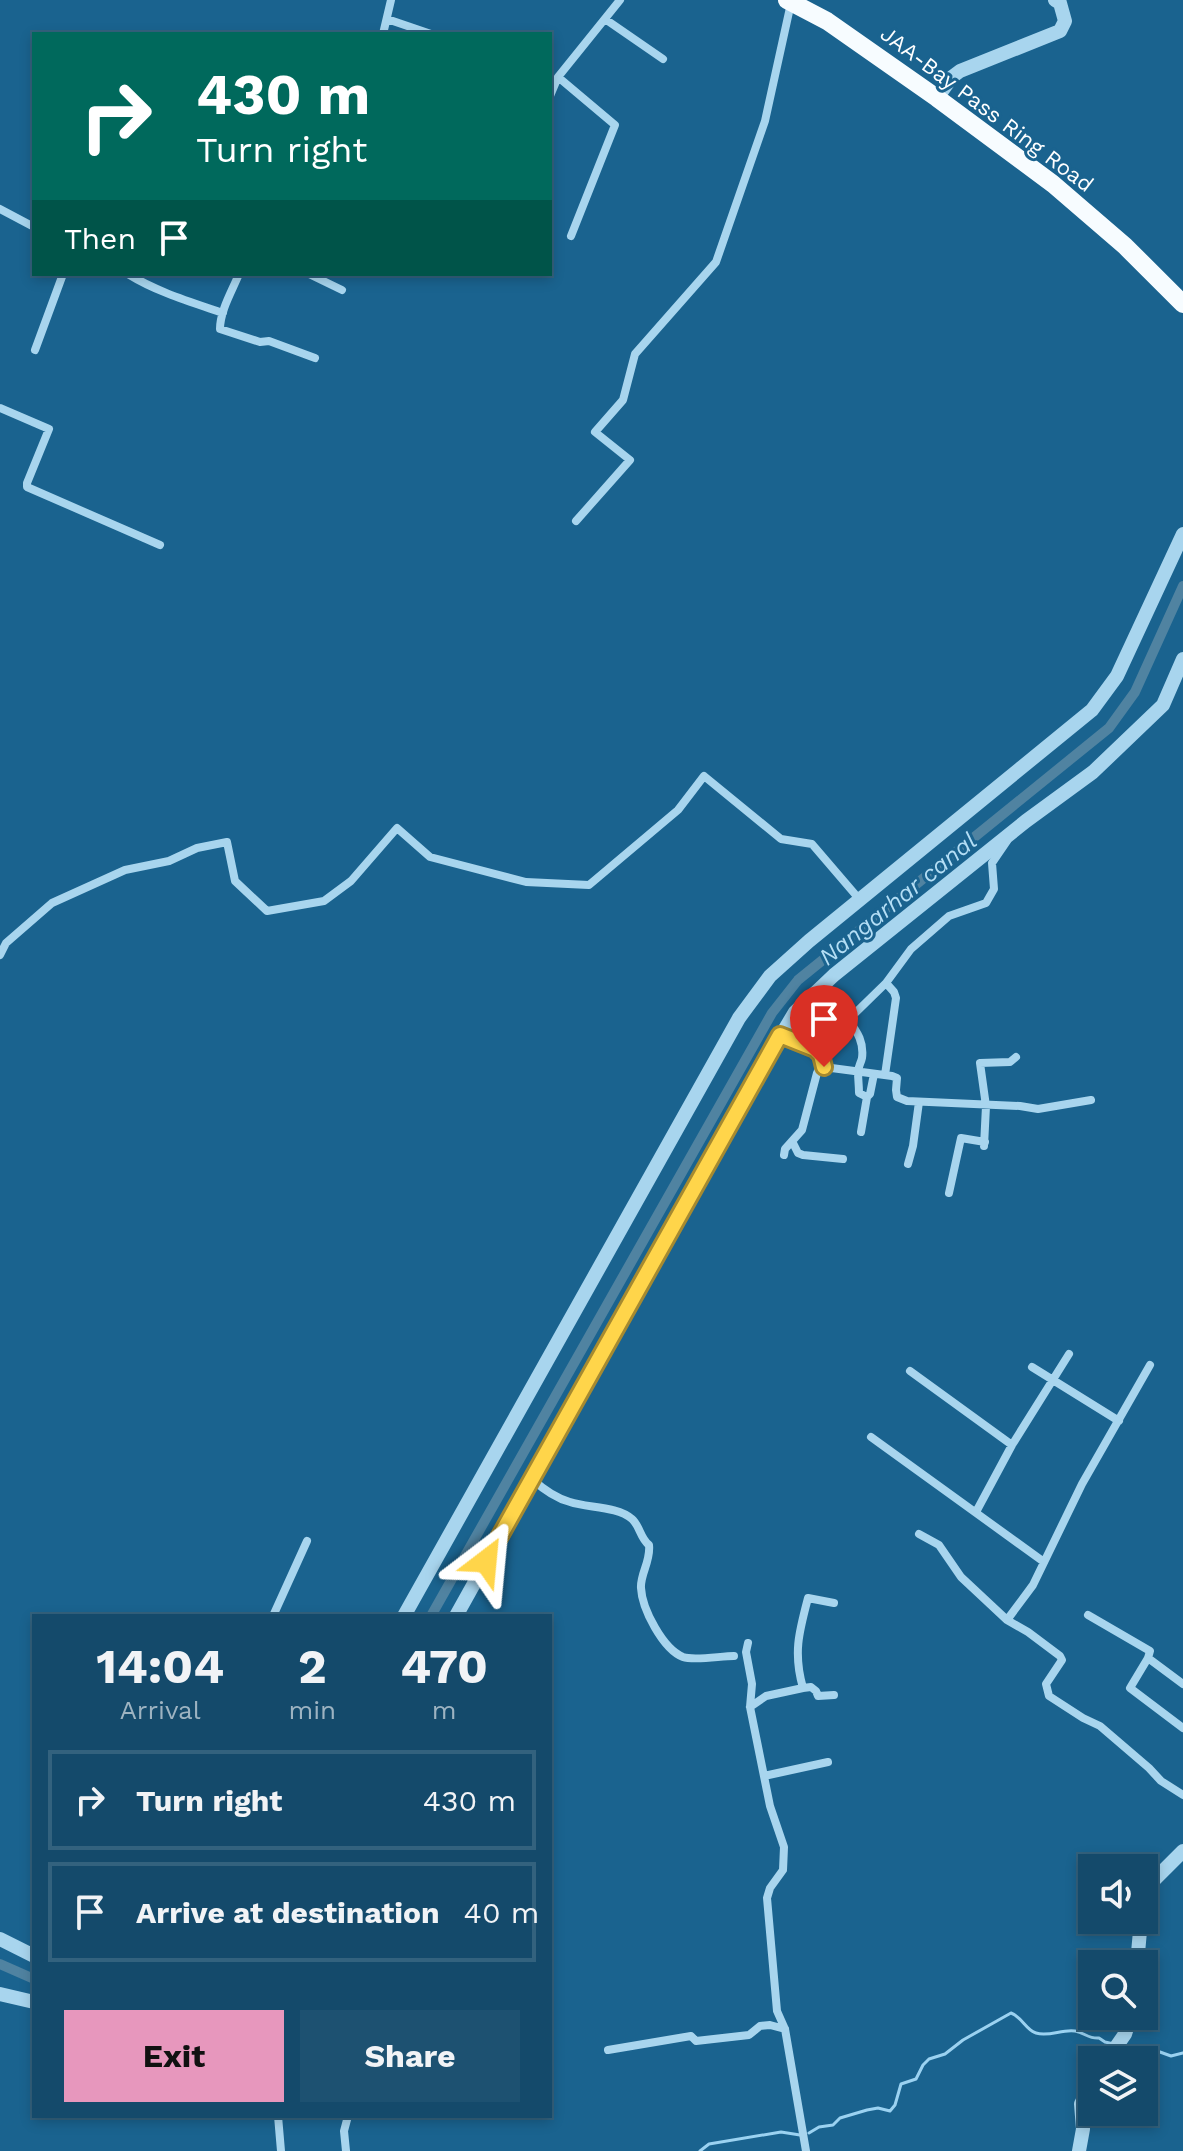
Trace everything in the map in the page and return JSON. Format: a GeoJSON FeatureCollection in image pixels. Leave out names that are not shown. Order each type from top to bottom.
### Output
{"type":"FeatureCollection","features":[{"type":"Feature","properties":{"kind":"highway","name":"JAA-Bay Pass Ring Road"},"geometry":{"type":"LineString","coordinates":[[789,1],[827,21],[1053,184],[1125,246],[1183,304]]}},
{"type":"Feature","properties":{"kind":"street"},"geometry":{"type":"LineString","coordinates":[[384,32],[391,0]]}},
{"type":"Feature","properties":{"kind":"street"},"geometry":{"type":"LineString","coordinates":[[552,91],[558,77],[620,0]]}},
{"type":"Feature","properties":{"kind":"street"},"geometry":{"type":"LineString","coordinates":[[576,521],[630,460],[595,432],[623,400],[635,354],[716,262],[765,121],[789,1]]}},
{"type":"Feature","properties":{"kind":"street"},"geometry":{"type":"LineString","coordinates":[[937,98],[960,71],[1060,31],[1065,21],[1062,1]]}},
{"type":"Feature","properties":{"kind":"street"},"geometry":{"type":"LineString","coordinates":[[387,19],[425,32]]}},
{"type":"Feature","properties":{"kind":"street"},"geometry":{"type":"LineString","coordinates":[[605,19],[663,59]]}},
{"type":"Feature","properties":{"kind":"street"},"geometry":{"type":"LineString","coordinates":[[558,77],[615,125],[571,236]]}},
{"type":"Feature","properties":{"kind":"street"},"geometry":{"type":"LineString","coordinates":[[0,209],[32,226]]}},
{"type":"Feature","properties":{"kind":"street"},"geometry":{"type":"LineString","coordinates":[[35,350],[62,276]]}},
{"type":"Feature","properties":{"kind":"street"},"geometry":{"type":"LineString","coordinates":[[238,276],[220,329],[251,340],[269,341],[315,358]]}},
{"type":"Feature","properties":{"kind":"street"},"geometry":{"type":"LineString","coordinates":[[313,276],[342,290]]}},
{"type":"Feature","properties":{"kind":"street"},"geometry":{"type":"LineString","coordinates":[[140,277],[190,302],[223,313]]}},
{"type":"Feature","properties":{"kind":"street"},"geometry":{"type":"LineString","coordinates":[[0,408],[49,429],[27,487],[160,545]]}},
{"type":"Feature","properties":{"kind":"street"},"geometry":{"type":"LineString","coordinates":[[405,1614],[739,1018],[770,976],[809,941],[1092,710],[1117,676],[1183,534]]}},
{"type":"Feature","properties":{"kind":"street"},"geometry":{"type":"LineString","coordinates":[[457,1614],[795,1012],[834,975],[1093,772],[1163,705],[1183,659]]}},
{"type":"Feature","properties":{"kind":"street"},"geometry":{"type":"LineString","coordinates":[[0,955],[6,943],[52,903],[125,870],[169,861],[197,848],[227,842],[235,881],[267,911],[324,901],[351,881],[397,828],[430,857],[526,882],[589,885],[678,810],[704,776],[781,839],[812,844],[860,900]]}},
{"type":"Feature","properties":{"kind":"street"},"geometry":{"type":"LineString","coordinates":[[835,1037],[886,983],[911,949],[949,916],[986,903],[994,889],[992,863],[1015,831]]}},
{"type":"Feature","properties":{"kind":"street"},"geometry":{"type":"LineString","coordinates":[[885,1075],[896,998],[886,983]]}},
{"type":"Feature","properties":{"kind":"street"},"geometry":{"type":"LineString","coordinates":[[848,1020],[858,1032],[862,1045],[859,1093],[867,1097]]}},
{"type":"Feature","properties":{"kind":"street"},"geometry":{"type":"LineString","coordinates":[[780,1035],[815,1049],[821,1055],[824,1067]]}},
{"type":"Feature","properties":{"kind":"street"},"geometry":{"type":"LineString","coordinates":[[949,1193],[961,1138],[984,1144],[986,1106],[980,1063],[1010,1062],[1016,1057]]}},
{"type":"Feature","properties":{"kind":"street"},"geometry":{"type":"LineString","coordinates":[[784,1155],[785,1149],[802,1130],[820,1067],[897,1078],[897,1097],[907,1101],[1038,1109],[1091,1100]]}},
{"type":"Feature","properties":{"kind":"street"},"geometry":{"type":"LineString","coordinates":[[861,1132],[874,1074]]}},
{"type":"Feature","properties":{"kind":"street"},"geometry":{"type":"LineString","coordinates":[[908,1164],[919,1102]]}},
{"type":"Feature","properties":{"kind":"street"},"geometry":{"type":"LineString","coordinates":[[792,1141],[798,1153],[803,1155],[843,1159]]}},
{"type":"Feature","properties":{"kind":"street"},"geometry":{"type":"LineString","coordinates":[[976,1512],[1012,1445],[1069,1354]]}},
{"type":"Feature","properties":{"kind":"street"},"geometry":{"type":"LineString","coordinates":[[1007,1620],[1033,1585],[1082,1484],[1150,1365]]}},
{"type":"Feature","properties":{"kind":"street"},"geometry":{"type":"LineString","coordinates":[[1032,1367],[1119,1421]]}},
{"type":"Feature","properties":{"kind":"street"},"geometry":{"type":"LineString","coordinates":[[910,1371],[1012,1445]]}},
{"type":"Feature","properties":{"kind":"street"},"geometry":{"type":"LineString","coordinates":[[871,1437],[1044,1562]]}},
{"type":"Feature","properties":{"kind":"street"},"geometry":{"type":"LineString","coordinates":[[532,1479],[547,1492],[567,1502],[604,1508],[631,1518],[641,1539],[649,1545],[650,1554],[640,1586],[646,1612],[667,1645],[688,1658],[734,1656]]}},
{"type":"Feature","properties":{"kind":"street"},"geometry":{"type":"LineString","coordinates":[[919,1534],[939,1545],[961,1577],[1007,1620],[1060,1656],[1062,1660],[1046,1684],[1049,1696],[1100,1726],[1161,1781],[1183,1795]]}},
{"type":"Feature","properties":{"kind":"street"},"geometry":{"type":"LineString","coordinates":[[274,1614],[307,1541]]}},
{"type":"Feature","properties":{"kind":"street"},"geometry":{"type":"LineString","coordinates":[[803,1688],[796,1650],[808,1598],[834,1603]]}},
{"type":"Feature","properties":{"kind":"street"},"geometry":{"type":"LineString","coordinates":[[1088,1615],[1150,1651],[1130,1688],[1183,1728]]}},
{"type":"Feature","properties":{"kind":"street"},"geometry":{"type":"LineString","coordinates":[[748,1643],[746,1652],[752,1684],[750,1707],[770,1806],[784,1847],[783,1870],[767,1898],[777,2011],[785,2029],[806,2151]]}},
{"type":"Feature","properties":{"kind":"street"},"geometry":{"type":"LineString","coordinates":[[1148,1658],[1183,1684]]}},
{"type":"Feature","properties":{"kind":"street"},"geometry":{"type":"LineString","coordinates":[[750,1707],[766,1696],[803,1688],[811,1687],[818,1696],[834,1695]]}},
{"type":"Feature","properties":{"kind":"street"},"geometry":{"type":"LineString","coordinates":[[764,1776],[828,1762]]}},
{"type":"Feature","properties":{"kind":"street"},"geometry":{"type":"LineString","coordinates":[[1158,1876],[1183,1851]]}},
{"type":"Feature","properties":{"kind":"street"},"geometry":{"type":"LineString","coordinates":[[0,1939],[32,1955]]}},
{"type":"Feature","properties":{"kind":"street"},"geometry":{"type":"LineString","coordinates":[[0,1994],[32,2002]]}},
{"type":"Feature","properties":{"kind":"street"},"geometry":{"type":"LineString","coordinates":[[608,2050],[691,2036],[696,2041],[749,2035],[760,2026],[785,2029]]}},
{"type":"Feature","properties":{"kind":"street"},"geometry":{"type":"LineString","coordinates":[[278,2118],[281,2151]]}},
{"type":"Feature","properties":{"kind":"street"},"geometry":{"type":"LineString","coordinates":[[346,2151],[344,2131],[347,2118]]}},
{"type":"Feature","properties":{"kind":"street"},"geometry":{"type":"LineString","coordinates":[[1079,2151],[1083,2126]]}},
{"type":"Feature","properties":{"kind":"waterway","name":"Nangarhar canal"},"geometry":{"type":"LineString","coordinates":[[432,1614],[772,1013],[798,980],[1109,728],[1135,692],[1183,586]]}},
{"type":"Feature","properties":{"kind":"waterway","name":"Nangarhar canal"},"geometry":{"type":"LineString","coordinates":[[0,1964],[32,1978]]}},
{"type":"Feature","properties":{"kind":"waterway"},"geometry":{"type":"LineString","coordinates":[[809,2133],[819,2127],[833,2125],[840,2118],[867,2110],[878,2108],[890,2111],[901,2084],[916,2079],[929,2059],[945,2054],[1011,2013],[1036,2033],[1075,2031],[1114,2044]]}},
{"type":"Feature","properties":{"kind":"waterway"},"geometry":{"type":"LineString","coordinates":[[1158,2052],[1171,2056],[1183,2053]]}},
{"type":"Feature","properties":{"kind":"waterway"},"geometry":{"type":"LineString","coordinates":[[700,2151],[709,2144],[781,2132],[800,2135]]}},
{"type":"Feature","properties":{"kind":"route"},"geometry":{"type":"LineString","coordinates":[[486,1561],[780,1035],[815,1049],[821,1055],[824,1067]]}}]}
